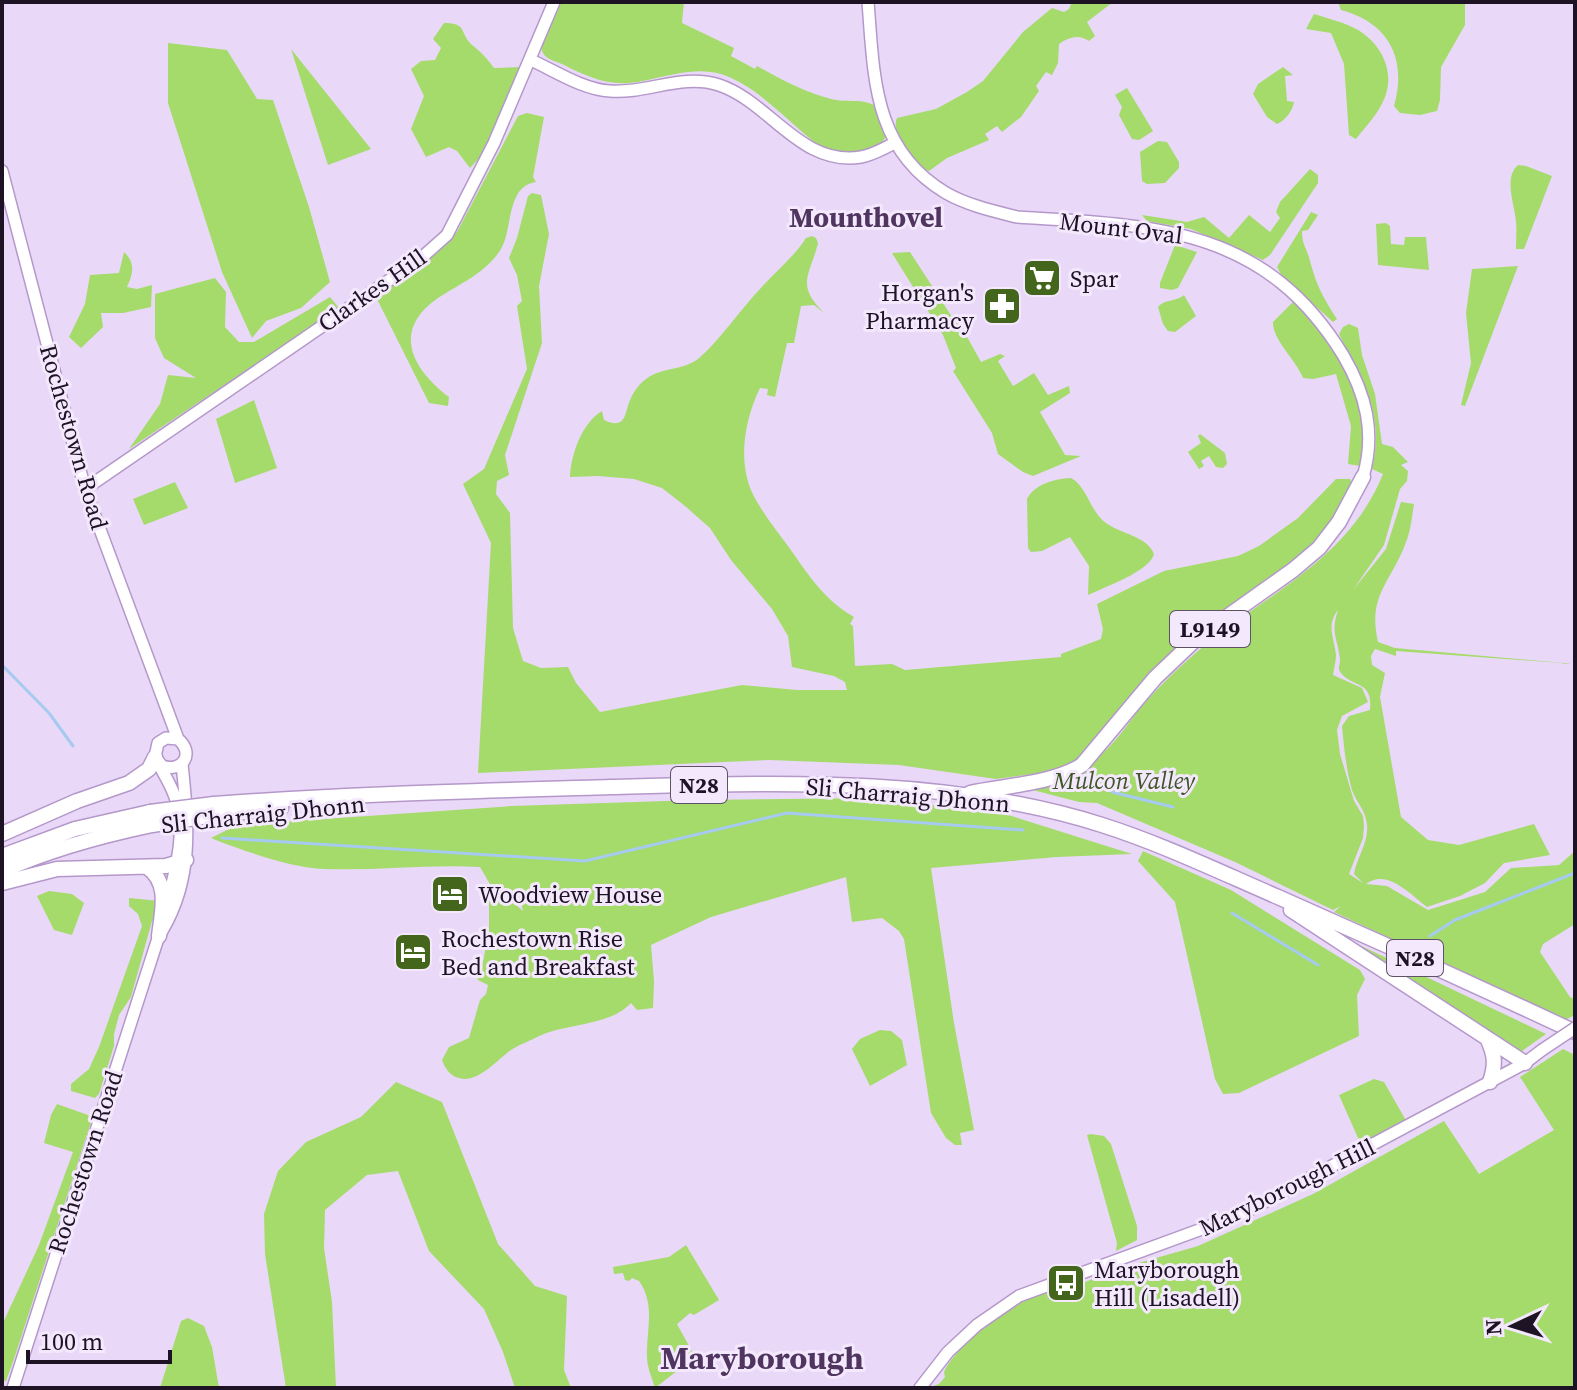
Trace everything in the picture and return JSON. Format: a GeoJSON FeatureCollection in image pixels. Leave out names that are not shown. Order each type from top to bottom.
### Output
{"type":"FeatureCollection","features":[{"type":"Feature","properties":{"kind":"highway","name":"L9149"},"geometry":{"type":"LineString","coordinates":[[963,795],[1054,778],[1082,765],[1155,678],[1196,639],[1319,548],[1339,522],[1363,477]]}},
{"type":"Feature","properties":{"kind":"highway"},"geometry":{"type":"LineString","coordinates":[[2,834],[25,822],[129,783],[157,760]]}},
{"type":"Feature","properties":{"kind":"highway","name":"Sli Charraig Dhonn"},"geometry":{"type":"LineString","coordinates":[[2,856],[75,829],[293,798],[753,784],[842,786],[963,795],[1017,803],[1101,825],[1179,853],[1575,1030]]}},
{"type":"Feature","properties":{"kind":"highway","name":"Sli Charraig Dhonn"},"geometry":{"type":"LineString","coordinates":[[2,871],[33,857],[151,819]]}},
{"type":"Feature","properties":{"kind":"highway"},"geometry":{"type":"LineString","coordinates":[[2,883],[57,869],[147,867],[181,861]]}},
{"type":"Feature","properties":{"kind":"highway"},"geometry":{"type":"LineString","coordinates":[[147,867],[161,881],[163,893],[159,936]]}},
{"type":"Feature","properties":{"kind":"highway","name":"N28"},"geometry":{"type":"LineString","coordinates":[[1255,887],[1525,1063]]}},
{"type":"Feature","properties":{"kind":"highway"},"geometry":{"type":"LineString","coordinates":[[1487,1038],[1496,1065],[1490,1082]]}},
{"type":"Feature","properties":{"kind":"street","name":"Clarkes Hill"},"geometry":{"type":"LineString","coordinates":[[85,489],[420,259],[447,235],[494,143],[554,2]]}},
{"type":"Feature","properties":{"kind":"street","name":"Mount Oval"},"geometry":{"type":"LineString","coordinates":[[868,2],[877,95],[895,143],[919,174],[948,194],[973,205],[1017,217],[1161,229],[1192,236],[1233,253],[1267,272],[1322,324],[1362,391],[1370,441],[1363,477]]}},
{"type":"Feature","properties":{"kind":"street"},"geometry":{"type":"LineString","coordinates":[[531,60],[608,91],[681,81],[718,85],[746,97],[812,149],[831,157],[865,157],[895,143]]}},
{"type":"Feature","properties":{"kind":"street","name":"Rochestown Road"},"geometry":{"type":"LineString","coordinates":[[2,171],[85,489],[178,739]]}},
{"type":"Feature","properties":{"kind":"street","name":"Rochestown Road"},"geometry":{"type":"LineString","coordinates":[[162,697],[165,728],[162,739]]}},
{"type":"Feature","properties":{"kind":"street"},"geometry":{"type":"LineString","coordinates":[[162,739],[178,739],[187,752],[182,764],[167,769],[157,760],[156,747],[162,739]]}},
{"type":"Feature","properties":{"kind":"street","name":"Rochestown Road"},"geometry":{"type":"LineString","coordinates":[[157,760],[176,798],[181,861]]}},
{"type":"Feature","properties":{"kind":"street","name":"Rochestown Road"},"geometry":{"type":"LineString","coordinates":[[13,1388],[159,936],[175,905],[181,861],[189,833],[182,764]]}},
{"type":"Feature","properties":{"kind":"street","name":"Maryborough Hill"},"geometry":{"type":"LineString","coordinates":[[920,1388],[957,1343],[1019,1296],[1240,1215],[1525,1063],[1575,1030]]}},
{"type":"Feature","properties":{"kind":"green space"},"geometry":{"type":"Polygon","coordinates":[[[560,2],[684,2],[682,23],[734,48],[731,56],[821,96],[874,105],[886,137],[881,143],[865,150],[837,151],[821,147],[761,96],[721,74],[686,72],[620,83],[587,76],[550,59],[542,51],[560,2]]]}},
{"type":"Feature","properties":{"kind":"green space"},"geometry":{"type":"Polygon","coordinates":[[[1072,2],[1113,2],[1087,22],[1095,36],[1089,41],[1074,37],[1059,44],[1058,63],[1052,75],[1046,72],[1036,86],[1039,91],[1021,117],[1002,132],[997,126],[985,134],[989,140],[947,158],[929,171],[924,169],[900,138],[897,118],[936,109],[967,92],[983,81],[1023,32],[1052,8],[1064,12],[1072,2]]]}},
{"type":"Feature","properties":{"kind":"green space"},"geometry":{"type":"Polygon","coordinates":[[[1338,2],[1465,2],[1465,25],[1441,67],[1437,111],[1420,115],[1400,113],[1394,106],[1398,73],[1391,46],[1372,24],[1341,10],[1338,2]]]}},
{"type":"Feature","properties":{"kind":"green space"},"geometry":{"type":"Polygon","coordinates":[[[1314,14],[1360,31],[1376,46],[1386,65],[1388,86],[1385,97],[1356,139],[1349,135],[1344,64],[1331,33],[1306,29],[1314,14]]]}},
{"type":"Feature","properties":{"kind":"green space"},"geometry":{"type":"Polygon","coordinates":[[[444,23],[460,27],[468,41],[494,68],[520,67],[484,153],[470,168],[457,151],[449,147],[426,157],[411,129],[424,96],[411,69],[421,61],[435,60],[441,48],[433,39],[444,23]]]}},
{"type":"Feature","properties":{"kind":"green space"},"geometry":{"type":"Polygon","coordinates":[[[168,43],[227,50],[257,99],[273,100],[309,207],[330,282],[301,308],[266,321],[252,338],[222,272],[168,103],[168,43]]]}},
{"type":"Feature","properties":{"kind":"green space"},"geometry":{"type":"Polygon","coordinates":[[[291,49],[371,149],[328,165],[291,49]]]}},
{"type":"Feature","properties":{"kind":"green space"},"geometry":{"type":"Polygon","coordinates":[[[1283,67],[1293,75],[1285,76],[1287,101],[1294,102],[1288,115],[1277,124],[1267,117],[1253,94],[1258,84],[1283,67]]]}},
{"type":"Feature","properties":{"kind":"green space"},"geometry":{"type":"Polygon","coordinates":[[[1127,88],[1153,131],[1139,140],[1132,139],[1119,115],[1122,107],[1115,95],[1127,88]]]}},
{"type":"Feature","properties":{"kind":"green space"},"geometry":{"type":"Polygon","coordinates":[[[527,113],[544,117],[533,177],[536,182],[526,185],[515,200],[501,249],[481,271],[423,310],[415,323],[411,336],[417,362],[449,397],[448,406],[429,403],[375,295],[430,257],[457,232],[518,116],[527,113]]]}},
{"type":"Feature","properties":{"kind":"green space"},"geometry":{"type":"Polygon","coordinates":[[[1158,141],[1167,142],[1179,162],[1179,168],[1165,183],[1147,184],[1142,181],[1140,152],[1158,141]]]}},
{"type":"Feature","properties":{"kind":"green space"},"geometry":{"type":"Polygon","coordinates":[[[1518,165],[1552,176],[1524,249],[1516,249],[1511,192],[1511,177],[1518,165]]]}},
{"type":"Feature","properties":{"kind":"green space"},"geometry":{"type":"Polygon","coordinates":[[[1310,169],[1318,175],[1318,183],[1270,255],[1263,260],[1191,229],[1147,221],[1142,215],[1187,222],[1204,217],[1229,238],[1249,215],[1270,232],[1280,218],[1276,212],[1280,202],[1310,169]]]}},
{"type":"Feature","properties":{"kind":"green space"},"geometry":{"type":"Polygon","coordinates":[[[532,193],[541,195],[549,234],[539,286],[542,343],[505,455],[509,475],[497,481],[496,494],[510,513],[513,628],[523,661],[541,668],[568,667],[576,683],[600,712],[742,685],[847,690],[845,682],[834,676],[792,667],[788,636],[772,609],[731,560],[710,528],[662,488],[634,479],[570,477],[579,440],[595,416],[602,411],[604,420],[612,423],[621,421],[632,395],[644,381],[658,372],[685,366],[698,359],[806,238],[812,236],[818,243],[807,287],[824,313],[814,305],[801,306],[794,343],[787,343],[775,397],[767,395],[768,389],[760,388],[754,401],[746,429],[744,458],[750,487],[767,518],[817,585],[854,617],[850,624],[853,626],[855,666],[892,664],[905,670],[1061,657],[1061,654],[1101,639],[1103,629],[1097,604],[1164,571],[1238,556],[1259,546],[1298,518],[1336,479],[1350,479],[1352,483],[1335,517],[1319,537],[1280,572],[1194,631],[1148,675],[1081,761],[1064,770],[996,779],[899,765],[769,760],[478,773],[491,543],[463,484],[484,469],[527,369],[517,306],[522,301],[517,275],[509,258],[528,196],[532,193]]]}},
{"type":"Feature","properties":{"kind":"green space"},"geometry":{"type":"Polygon","coordinates":[[[1311,212],[1318,215],[1308,230],[1302,231],[1303,240],[1318,285],[1337,319],[1333,322],[1282,276],[1277,267],[1311,212]]]}},
{"type":"Feature","properties":{"kind":"green space"},"geometry":{"type":"Polygon","coordinates":[[[1386,223],[1390,226],[1391,244],[1404,245],[1405,237],[1426,237],[1429,270],[1378,265],[1376,224],[1386,223]]]}},
{"type":"Feature","properties":{"kind":"green space"},"geometry":{"type":"Polygon","coordinates":[[[1175,245],[1197,252],[1178,288],[1160,288],[1160,283],[1175,245]]]}},
{"type":"Feature","properties":{"kind":"green space"},"geometry":{"type":"Polygon","coordinates":[[[124,252],[132,269],[127,287],[137,289],[152,285],[151,307],[123,313],[101,313],[103,327],[81,348],[69,337],[85,304],[90,275],[119,273],[124,252]]]}},
{"type":"Feature","properties":{"kind":"green space"},"geometry":{"type":"Polygon","coordinates":[[[910,252],[961,326],[981,362],[1000,354],[1005,356],[998,361],[1013,386],[1034,373],[1048,395],[1069,386],[1070,393],[1040,412],[1065,455],[1081,456],[1033,476],[998,454],[992,433],[953,371],[956,368],[943,335],[892,253],[910,252]]]}},
{"type":"Feature","properties":{"kind":"green space"},"geometry":{"type":"Polygon","coordinates":[[[1518,266],[1465,406],[1461,405],[1471,363],[1466,313],[1472,269],[1518,266]]]}},
{"type":"Feature","properties":{"kind":"green space"},"geometry":{"type":"Polygon","coordinates":[[[215,278],[226,292],[225,327],[239,342],[254,342],[330,297],[339,308],[129,449],[160,404],[168,375],[196,378],[164,358],[155,338],[155,294],[215,278]]]}},
{"type":"Feature","properties":{"kind":"green space"},"geometry":{"type":"Polygon","coordinates":[[[1184,295],[1196,316],[1175,332],[1168,331],[1158,307],[1184,295]]]}},
{"type":"Feature","properties":{"kind":"green space"},"geometry":{"type":"Polygon","coordinates":[[[1293,302],[1307,313],[1326,338],[1351,383],[1363,431],[1360,466],[1348,464],[1351,426],[1336,374],[1303,378],[1276,335],[1273,322],[1293,302]]]}},
{"type":"Feature","properties":{"kind":"green space"},"geometry":{"type":"Polygon","coordinates":[[[1349,324],[1358,328],[1362,355],[1375,394],[1382,444],[1393,447],[1408,462],[1401,465],[1408,471],[1407,481],[1400,489],[1384,545],[1353,590],[1386,549],[1401,502],[1414,504],[1406,542],[1378,600],[1375,626],[1378,642],[1395,648],[1575,664],[1396,651],[1396,656],[1375,649],[1371,656],[1372,665],[1385,673],[1380,697],[1401,817],[1428,840],[1459,845],[1534,824],[1550,855],[1504,863],[1485,883],[1460,896],[1427,907],[1390,881],[1374,880],[1366,884],[1387,886],[1428,910],[1485,892],[1511,868],[1559,865],[1575,851],[1575,924],[1543,944],[1540,952],[1570,997],[1575,999],[1575,1015],[1565,1020],[1334,912],[1341,906],[1333,910],[1235,862],[1097,803],[1079,802],[1025,788],[1077,768],[1100,755],[1178,669],[1216,636],[1324,556],[1367,505],[1383,474],[1372,469],[1376,431],[1374,414],[1339,334],[1349,324]],[[1338,610],[1332,621],[1336,655],[1333,675],[1362,688],[1368,702],[1342,716],[1337,730],[1340,754],[1364,826],[1363,838],[1349,874],[1363,883],[1354,874],[1367,825],[1350,782],[1342,726],[1349,716],[1370,710],[1370,700],[1365,689],[1339,670],[1338,610]]]}},
{"type":"Feature","properties":{"kind":"green space"},"geometry":{"type":"Polygon","coordinates":[[[254,400],[277,468],[235,483],[216,419],[254,400]]]}},
{"type":"Feature","properties":{"kind":"green space"},"geometry":{"type":"Polygon","coordinates":[[[1200,434],[1225,453],[1227,464],[1223,468],[1216,467],[1209,456],[1201,461],[1204,466],[1199,469],[1188,452],[1201,443],[1200,434]]]}},
{"type":"Feature","properties":{"kind":"green space"},"geometry":{"type":"Polygon","coordinates":[[[1071,478],[1081,487],[1101,518],[1112,527],[1146,543],[1154,554],[1136,572],[1088,595],[1089,566],[1070,537],[1042,551],[1031,552],[1028,548],[1027,499],[1030,494],[1046,483],[1071,478]]]}},
{"type":"Feature","properties":{"kind":"green space"},"geometry":{"type":"Polygon","coordinates":[[[175,482],[188,508],[144,525],[133,499],[175,482]]]}},
{"type":"Feature","properties":{"kind":"green space"},"geometry":{"type":"Polygon","coordinates":[[[876,798],[1005,814],[1132,854],[931,868],[954,1023],[974,1130],[960,1133],[962,1145],[955,1145],[946,1138],[931,1113],[904,939],[882,918],[852,922],[846,877],[711,917],[651,945],[653,1008],[637,1010],[631,1003],[612,1016],[539,1036],[514,1048],[477,1076],[464,1079],[450,1073],[442,1060],[449,1047],[469,1038],[480,1000],[486,994],[488,985],[478,980],[476,968],[483,962],[489,930],[489,889],[523,911],[521,903],[491,886],[480,867],[311,868],[267,858],[211,838],[237,825],[512,806],[876,798]]]}},
{"type":"Feature","properties":{"kind":"green space","name":"Mulcon Valley"},"geometry":{"type":"Polygon","coordinates":[[[1143,851],[1231,890],[1360,970],[1365,979],[1357,995],[1359,1036],[1239,1093],[1223,1094],[1215,1079],[1175,902],[1138,861],[1143,851]]]}},
{"type":"Feature","properties":{"kind":"green space"},"geometry":{"type":"Polygon","coordinates":[[[49,891],[72,894],[84,903],[72,935],[54,930],[37,896],[49,891]]]}},
{"type":"Feature","properties":{"kind":"green space"},"geometry":{"type":"Polygon","coordinates":[[[129,898],[160,901],[159,913],[152,921],[131,997],[119,1015],[114,1046],[95,1098],[71,1091],[71,1084],[89,1069],[99,1047],[142,926],[138,914],[129,906],[129,898]]]}},
{"type":"Feature","properties":{"kind":"green space"},"geometry":{"type":"Polygon","coordinates":[[[1353,942],[1546,1034],[1515,1056],[1350,945],[1353,942]]]}},
{"type":"Feature","properties":{"kind":"green space"},"geometry":{"type":"Polygon","coordinates":[[[880,1030],[891,1031],[902,1040],[907,1065],[870,1086],[852,1049],[860,1039],[880,1030]]]}},
{"type":"Feature","properties":{"kind":"green space"},"geometry":{"type":"Polygon","coordinates":[[[1563,1049],[1575,1055],[1575,1388],[928,1388],[939,1384],[952,1359],[978,1332],[1029,1299],[1060,1291],[1046,1299],[1111,1271],[1198,1246],[1313,1194],[1444,1121],[1479,1174],[1554,1130],[1520,1077],[1563,1049]]]}},
{"type":"Feature","properties":{"kind":"green space"},"geometry":{"type":"Polygon","coordinates":[[[1374,1079],[1384,1082],[1408,1124],[1362,1147],[1339,1095],[1374,1079]]]}},
{"type":"Feature","properties":{"kind":"green space"},"geometry":{"type":"Polygon","coordinates":[[[396,1082],[442,1102],[498,1244],[535,1286],[567,1296],[564,1370],[571,1388],[515,1388],[484,1309],[429,1251],[398,1171],[367,1175],[325,1210],[324,1248],[332,1302],[336,1388],[286,1388],[265,1254],[264,1214],[278,1171],[306,1142],[361,1117],[396,1082]]]}},
{"type":"Feature","properties":{"kind":"green space"},"geometry":{"type":"Polygon","coordinates":[[[57,1104],[92,1119],[14,1359],[6,1381],[2,1381],[2,1325],[39,1245],[73,1152],[44,1143],[57,1104]]]}},
{"type":"Feature","properties":{"kind":"green space"},"geometry":{"type":"Polygon","coordinates":[[[1087,1135],[1104,1136],[1111,1144],[1137,1226],[1137,1240],[1116,1251],[1117,1243],[1087,1135]]]}},
{"type":"Feature","properties":{"kind":"green space"},"geometry":{"type":"Polygon","coordinates":[[[686,1245],[719,1300],[694,1315],[690,1313],[677,1324],[699,1364],[677,1371],[655,1388],[647,1361],[649,1308],[644,1290],[639,1281],[632,1278],[625,1280],[623,1273],[614,1274],[613,1267],[669,1257],[686,1245]]]}},
{"type":"Feature","properties":{"kind":"green space"},"geometry":{"type":"Polygon","coordinates":[[[188,1318],[204,1326],[212,1347],[219,1388],[160,1388],[181,1321],[188,1318]]]}},
{"type":"Feature","properties":{"kind":"waterway"},"geometry":{"type":"LineString","coordinates":[[2,665],[49,713],[73,746]]}},
{"type":"Feature","properties":{"kind":"waterway"},"geometry":{"type":"LineString","coordinates":[[1112,792],[1173,807]]}},
{"type":"Feature","properties":{"kind":"waterway"},"geometry":{"type":"LineString","coordinates":[[222,838],[585,861],[787,813],[1023,830]]}},
{"type":"Feature","properties":{"kind":"waterway"},"geometry":{"type":"LineString","coordinates":[[1430,936],[1455,920],[1575,873]]}},
{"type":"Feature","properties":{"kind":"waterway"},"geometry":{"type":"LineString","coordinates":[[1232,913],[1318,965]]}},
{"type":"Feature","properties":{"kind":"place","name":"Spar"},"geometry":{"type":"Point","coordinates":[1042,278]}},
{"type":"Feature","properties":{"kind":"place","name":"Horgan's Pharmacy"},"geometry":{"type":"Point","coordinates":[1002,306]}},
{"type":"Feature","properties":{"kind":"place","name":"Woodview House"},"geometry":{"type":"Point","coordinates":[450,894]}},
{"type":"Feature","properties":{"kind":"place","name":"Rochestown Rise Bed and Breakfast"},"geometry":{"type":"Point","coordinates":[413,952]}},
{"type":"Feature","properties":{"kind":"place","name":"Maryborough Hill (Lisadell)"},"geometry":{"type":"Point","coordinates":[1066,1283]}},
{"type":"Feature","properties":{"kind":"district","name":"Mounthovel"},"geometry":{"type":"Point","coordinates":[866,217]}},
{"type":"Feature","properties":{"kind":"district","name":"Maryborough"},"geometry":{"type":"Point","coordinates":[762,1358]}}]}
